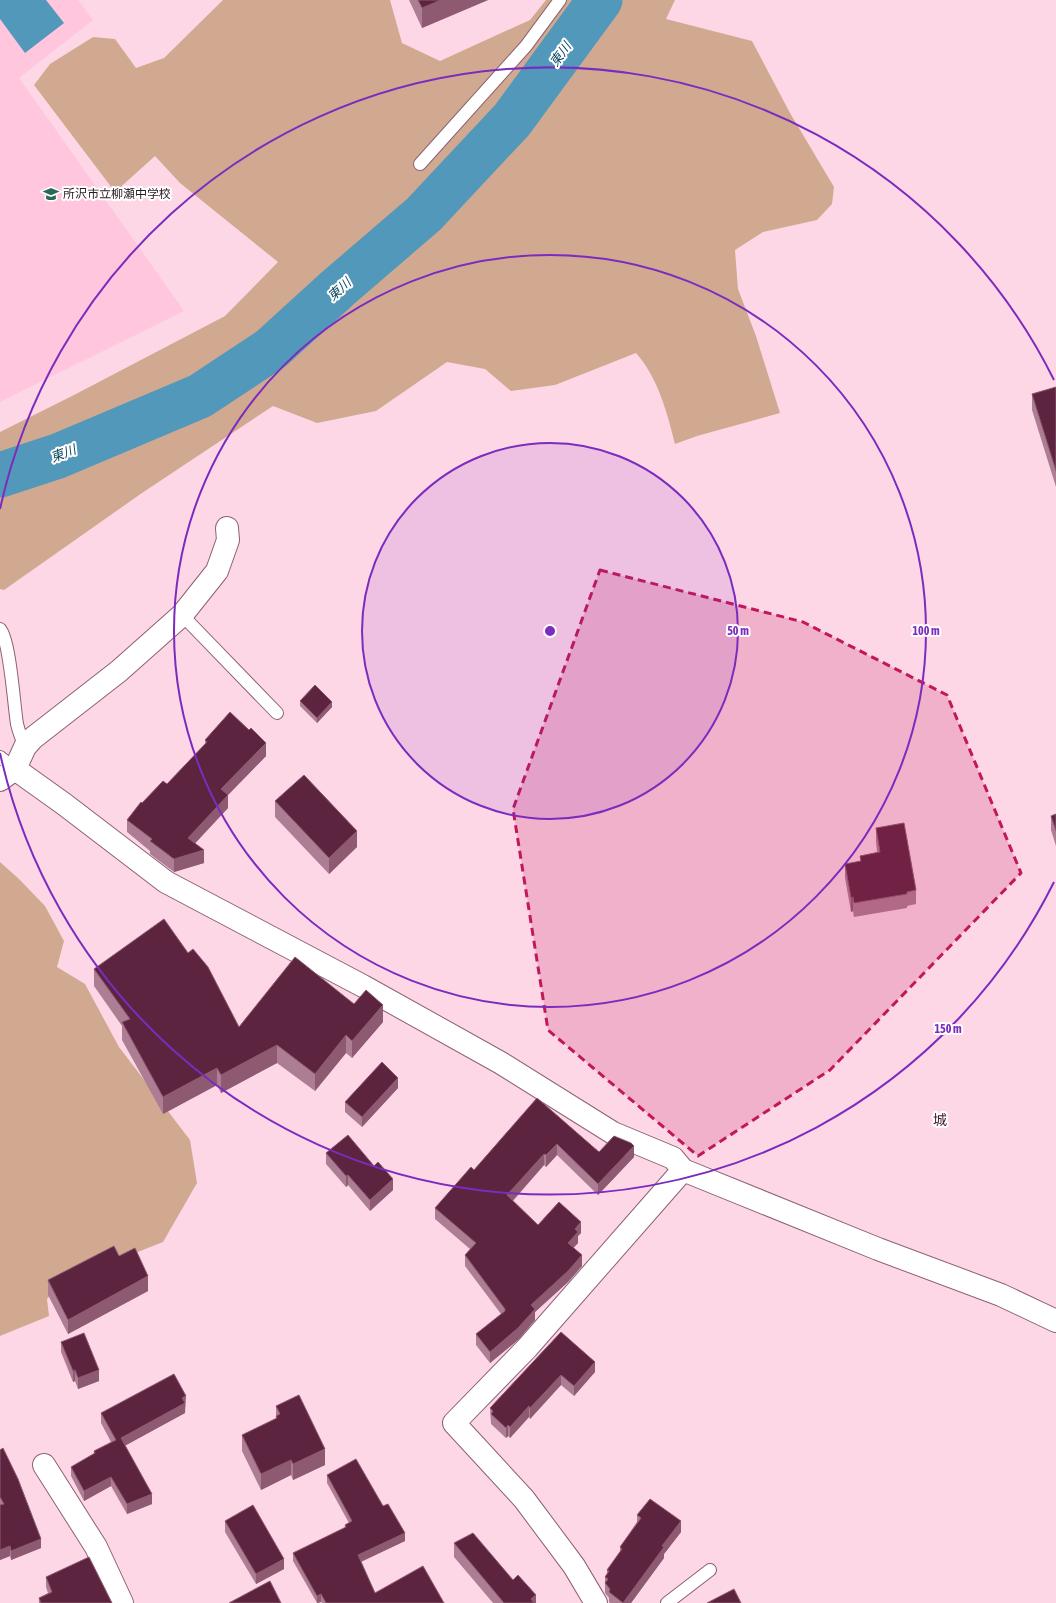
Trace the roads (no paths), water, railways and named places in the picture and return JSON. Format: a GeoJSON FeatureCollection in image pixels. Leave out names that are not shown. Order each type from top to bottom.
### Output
{"type":"FeatureCollection","features":[{"type":"Feature","properties":{"kind":"street"},"geometry":{"type":"LineString","coordinates":[[227,528],[228,540],[217,571],[182,615],[120,671],[33,738],[5,769],[64,804],[166,882],[362,986],[487,1055],[613,1133],[673,1158],[684,1170],[878,1249],[1001,1295],[1056,1321]]}},
{"type":"Feature","properties":{"kind":"street"},"geometry":{"type":"LineString","coordinates":[[596,1603],[574,1566],[524,1499],[454,1423],[527,1348],[684,1170]]}},
{"type":"Feature","properties":{"kind":"street"},"geometry":{"type":"LineString","coordinates":[[44,1465],[96,1547],[122,1603]]}},
{"type":"Feature","properties":{"kind":"lane"},"geometry":{"type":"LineString","coordinates":[[420,164],[526,46],[560,0]]}},
{"type":"Feature","properties":{"kind":"lane"},"geometry":{"type":"LineString","coordinates":[[182,615],[277,713]]}},
{"type":"Feature","properties":{"kind":"lane"},"geometry":{"type":"LineString","coordinates":[[0,630],[4,633],[17,725],[25,747]]}},
{"type":"Feature","properties":{"kind":"lane"},"geometry":{"type":"LineString","coordinates":[[667,1603],[710,1570]]}},
{"type":"Feature","properties":{"kind":"water"},"geometry":{"type":"Polygon","coordinates":[[[0,0],[46,0],[64,23],[25,53],[0,19],[0,0]]]}},
{"type":"Feature","properties":{"kind":"waterway","name":"東川"},"geometry":{"type":"LineString","coordinates":[[0,475],[58,456],[200,396],[271,349],[338,288],[424,214],[512,120],[600,0]]}},
{"type":"Feature","properties":{"kind":"place","name":"所沢市立柳瀬中学校"},"geometry":{"type":"Point","coordinates":[51,194]}},
{"type":"Feature","properties":{"kind":"district","name":"城"},"geometry":{"type":"Point","coordinates":[940,1120]}}]}
